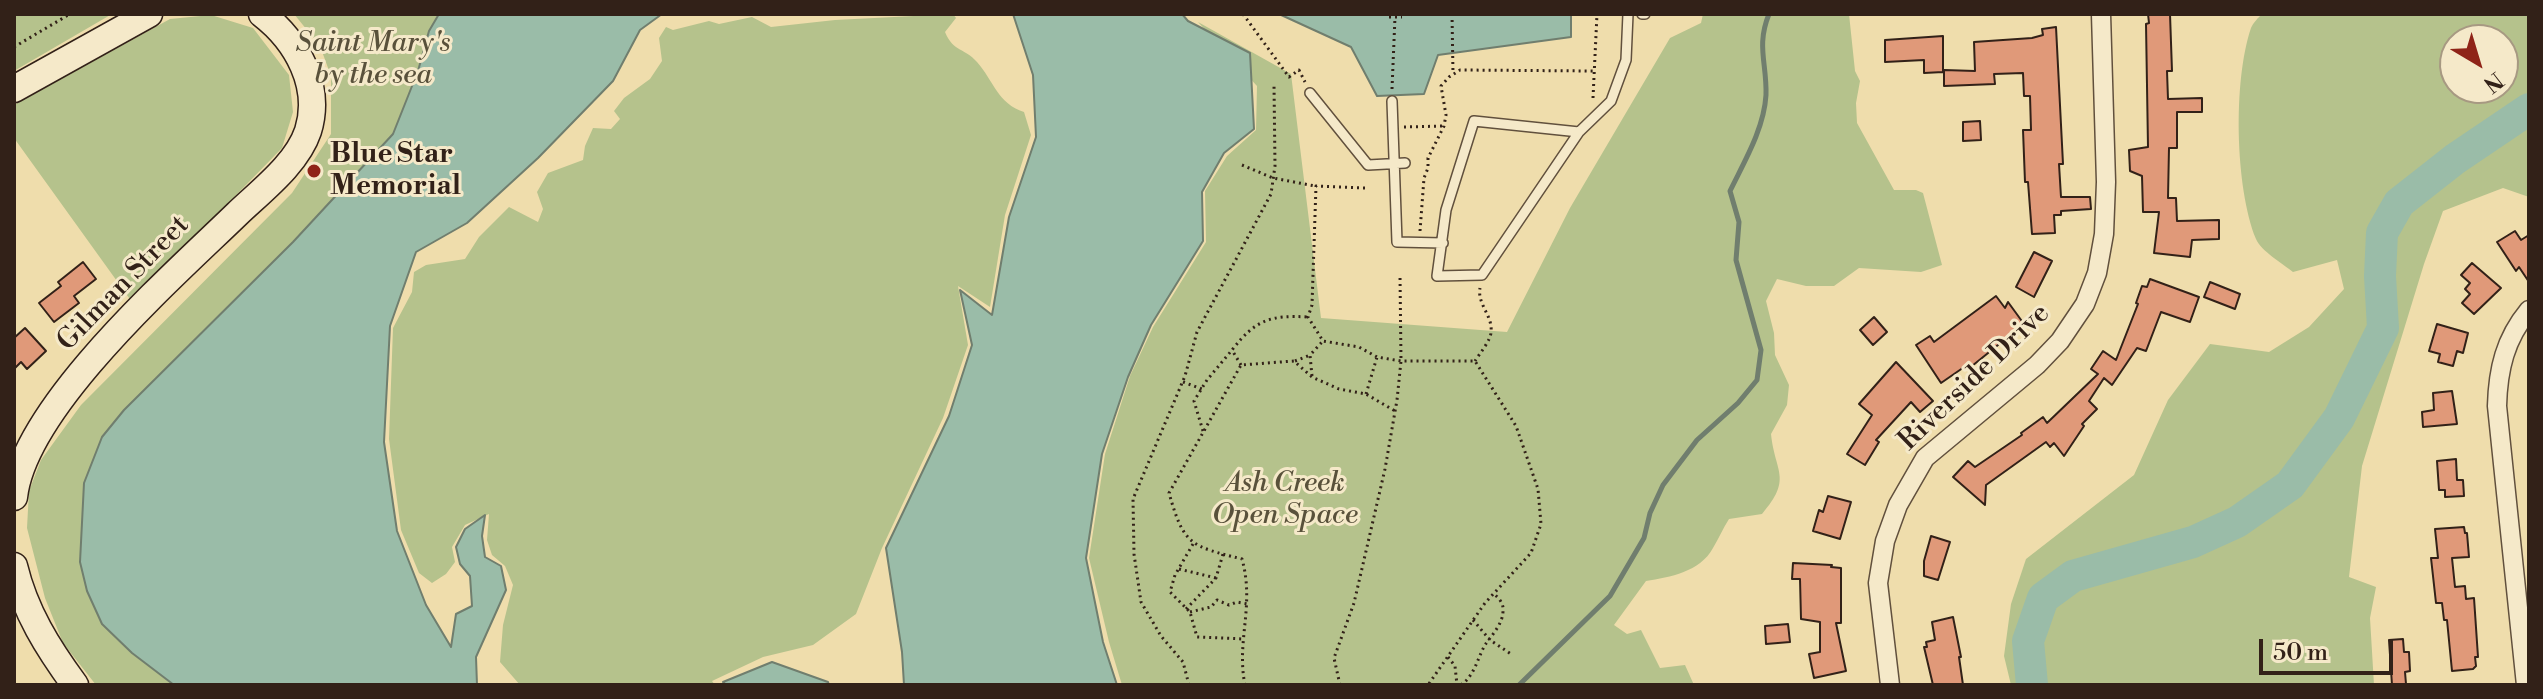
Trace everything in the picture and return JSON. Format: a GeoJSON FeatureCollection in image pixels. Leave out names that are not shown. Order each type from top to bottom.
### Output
{"type":"FeatureCollection","features":[{"type":"Feature","properties":{"kind":"street"},"geometry":{"type":"LineString","coordinates":[[14,89],[149,14]]}},
{"type":"Feature","properties":{"kind":"street","name":"Gilman Street"},"geometry":{"type":"LineString","coordinates":[[14,497],[24,463],[38,434],[65,392],[152,297],[271,182],[294,155],[307,132],[311,105],[303,61],[290,39],[262,14]]}},
{"type":"Feature","properties":{"kind":"street","name":"Riverside Drive"},"geometry":{"type":"LineString","coordinates":[[1890,685],[1878,583],[1885,541],[1898,505],[1925,458],[2037,365],[2060,341],[2085,304],[2097,273],[2104,234],[2106,182],[2101,14]]}},
{"type":"Feature","properties":{"kind":"street"},"geometry":{"type":"LineString","coordinates":[[2526,685],[2497,406],[2504,351],[2529,310]]}},
{"type":"Feature","properties":{"kind":"street"},"geometry":{"type":"LineString","coordinates":[[14,566],[29,613],[75,685]]}},
{"type":"Feature","properties":{"kind":"lane"},"geometry":{"type":"LineString","coordinates":[[1579,132],[1474,121],[1446,210],[1437,276],[1482,275],[1579,132],[1611,101],[1626,60],[1628,14]]}},
{"type":"Feature","properties":{"kind":"lane"},"geometry":{"type":"LineString","coordinates":[[1310,93],[1368,165],[1399,164]]}},
{"type":"Feature","properties":{"kind":"lane"},"geometry":{"type":"LineString","coordinates":[[1392,101],[1399,164],[1397,242],[1443,243]]}},
{"type":"Feature","properties":{"kind":"path"},"geometry":{"type":"LineString","coordinates":[[14,47],[70,14]]}},
{"type":"Feature","properties":{"kind":"path"},"geometry":{"type":"LineString","coordinates":[[1243,14],[1289,77],[1299,70],[1310,93]]}},
{"type":"Feature","properties":{"kind":"path"},"geometry":{"type":"LineString","coordinates":[[1452,14],[1453,74]]}},
{"type":"Feature","properties":{"kind":"path"},"geometry":{"type":"LineString","coordinates":[[1593,118],[1597,14]]}},
{"type":"Feature","properties":{"kind":"path"},"geometry":{"type":"LineString","coordinates":[[1389,17],[1402,17]]}},
{"type":"Feature","properties":{"kind":"path"},"geometry":{"type":"LineString","coordinates":[[1392,101],[1395,17]]}},
{"type":"Feature","properties":{"kind":"path"},"geometry":{"type":"LineString","coordinates":[[1189,685],[1183,662],[1161,636],[1141,602],[1134,554],[1133,499],[1183,382],[1197,332],[1271,194],[1274,85]]}},
{"type":"Feature","properties":{"kind":"path"},"geometry":{"type":"LineString","coordinates":[[1404,127],[1444,126]]}},
{"type":"Feature","properties":{"kind":"path"},"geometry":{"type":"LineString","coordinates":[[1242,165],[1273,178],[1316,186],[1365,188]]}},
{"type":"Feature","properties":{"kind":"path"},"geometry":{"type":"LineString","coordinates":[[1308,317],[1312,305],[1316,186]]}},
{"type":"Feature","properties":{"kind":"path"},"geometry":{"type":"LineString","coordinates":[[1340,685],[1334,658],[1354,603],[1395,411],[1401,361],[1400,275]]}},
{"type":"Feature","properties":{"kind":"path"},"geometry":{"type":"LineString","coordinates":[[1475,361],[1492,336],[1490,321],[1479,295],[1482,275]]}},
{"type":"Feature","properties":{"kind":"path"},"geometry":{"type":"LineString","coordinates":[[1203,431],[1194,401],[1247,330],[1280,316],[1308,317]]}},
{"type":"Feature","properties":{"kind":"path"},"geometry":{"type":"LineString","coordinates":[[1308,317],[1323,341],[1359,347],[1377,357],[1401,361],[1475,361]]}},
{"type":"Feature","properties":{"kind":"path"},"geometry":{"type":"LineString","coordinates":[[1241,365],[1294,361],[1310,355],[1323,341]]}},
{"type":"Feature","properties":{"kind":"path"},"geometry":{"type":"LineString","coordinates":[[1232,350],[1241,365]]}},
{"type":"Feature","properties":{"kind":"path"},"geometry":{"type":"LineString","coordinates":[[1310,355],[1312,377]]}},
{"type":"Feature","properties":{"kind":"path"},"geometry":{"type":"LineString","coordinates":[[1366,394],[1377,357]]}},
{"type":"Feature","properties":{"kind":"path"},"geometry":{"type":"LineString","coordinates":[[1294,361],[1312,377],[1339,389],[1366,394],[1395,411]]}},
{"type":"Feature","properties":{"kind":"path"},"geometry":{"type":"LineString","coordinates":[[1429,684],[1473,620],[1531,553],[1541,524],[1538,489],[1516,426],[1475,361]]}},
{"type":"Feature","properties":{"kind":"path"},"geometry":{"type":"LineString","coordinates":[[1241,365],[1169,493],[1178,523],[1193,544],[1242,559],[1247,576],[1248,604],[1241,667],[1245,685]]}},
{"type":"Feature","properties":{"kind":"path"},"geometry":{"type":"LineString","coordinates":[[1183,382],[1202,389]]}},
{"type":"Feature","properties":{"kind":"path"},"geometry":{"type":"LineString","coordinates":[[1193,544],[1170,592],[1190,612],[1197,637],[1244,639]]}},
{"type":"Feature","properties":{"kind":"path"},"geometry":{"type":"LineString","coordinates":[[1186,609],[1216,578],[1223,554]]}},
{"type":"Feature","properties":{"kind":"path"},"geometry":{"type":"LineString","coordinates":[[1179,569],[1216,578]]}},
{"type":"Feature","properties":{"kind":"path"},"geometry":{"type":"LineString","coordinates":[[1448,657],[1455,666],[1459,685],[1466,683],[1504,612],[1494,594]]}},
{"type":"Feature","properties":{"kind":"path"},"geometry":{"type":"LineString","coordinates":[[1190,612],[1211,607],[1217,600],[1229,605],[1237,602],[1248,604]]}},
{"type":"Feature","properties":{"kind":"path"},"geometry":{"type":"LineString","coordinates":[[1473,620],[1490,640],[1511,654]]}},
{"type":"Feature","properties":{"kind":"green space"},"geometry":{"type":"Polygon","coordinates":[[[14,14],[112,14],[14,71],[14,14]]]}},
{"type":"Feature","properties":{"kind":"green space","name":"Saint Mary's by the sea"},"geometry":{"type":"Polygon","coordinates":[[[294,14],[439,14],[429,32],[418,71],[393,134],[293,242],[124,410],[102,437],[84,483],[87,591],[102,624],[132,653],[174,685],[96,685],[63,643],[45,598],[27,528],[29,491],[41,460],[81,405],[292,193],[331,134],[331,76],[320,46],[294,14]]]}},
{"type":"Feature","properties":{"kind":"green space"},"geometry":{"type":"Polygon","coordinates":[[[953,14],[956,18],[945,32],[948,39],[977,62],[1008,103],[1024,112],[1031,135],[1005,215],[990,307],[958,286],[968,345],[943,418],[882,548],[856,614],[813,645],[763,657],[712,681],[715,685],[520,685],[500,662],[503,625],[513,585],[505,566],[492,555],[487,540],[489,514],[465,525],[452,547],[455,562],[446,574],[432,583],[419,573],[401,530],[389,439],[393,328],[412,292],[414,272],[426,265],[465,259],[479,237],[509,207],[538,222],[543,209],[537,192],[548,173],[583,160],[593,128],[611,129],[620,119],[614,111],[624,98],[650,79],[662,61],[659,38],[666,27],[673,30],[709,21],[719,24],[752,17],[771,27],[835,20],[953,14]]]}},
{"type":"Feature","properties":{"kind":"green space","name":"Ash Creek Open Space"},"geometry":{"type":"Polygon","coordinates":[[[1703,14],[1849,14],[1855,71],[1860,81],[1856,103],[1857,123],[1894,190],[1923,193],[1942,265],[1921,272],[1859,268],[1834,286],[1806,286],[1777,279],[1766,301],[1774,333],[1775,355],[1789,385],[1787,405],[1771,434],[1780,475],[1777,492],[1762,514],[1729,519],[1713,548],[1700,563],[1674,575],[1646,581],[1614,625],[1627,634],[1641,630],[1660,668],[1685,665],[1694,685],[1122,685],[1089,558],[1105,454],[1130,376],[1153,327],[1206,242],[1205,191],[1227,156],[1256,130],[1257,86],[1198,22],[1291,74],[1321,318],[1507,332],[1570,208],[1670,38],[1701,23],[1703,14]]]}},
{"type":"Feature","properties":{"kind":"green space"},"geometry":{"type":"Polygon","coordinates":[[[2262,14],[2529,14],[2529,197],[2503,188],[2443,211],[2362,466],[2349,577],[2376,587],[2370,618],[2374,685],[2011,685],[2004,656],[2011,604],[2026,559],[2134,475],[2168,400],[2210,344],[2269,352],[2309,327],[2344,289],[2337,260],[2293,272],[2256,239],[2244,192],[2239,134],[2241,76],[2254,22],[2262,14]]]}},
{"type":"Feature","properties":{"kind":"green space"},"geometry":{"type":"Polygon","coordinates":[[[211,15],[253,28],[289,75],[293,112],[282,148],[132,302],[14,138],[14,105],[170,19],[211,15]]]}},
{"type":"Feature","properties":{"kind":"shaded area"},"geometry":{"type":"Polygon","coordinates":[[[439,14],[662,14],[640,30],[613,81],[538,158],[467,223],[416,252],[390,326],[384,442],[397,531],[426,605],[451,647],[456,614],[472,606],[470,576],[460,564],[456,547],[465,529],[485,515],[482,536],[485,557],[501,566],[506,590],[476,657],[477,685],[174,685],[132,653],[102,624],[87,591],[80,562],[84,483],[102,437],[124,410],[293,242],[393,134],[418,71],[429,31],[439,14]]]}},
{"type":"Feature","properties":{"kind":"shaded area"},"geometry":{"type":"Polygon","coordinates":[[[1013,14],[1182,14],[1188,21],[1250,53],[1254,129],[1224,153],[1202,192],[1203,241],[1151,325],[1128,377],[1102,454],[1086,558],[1103,642],[1117,685],[904,685],[886,548],[949,416],[972,345],[960,290],[992,315],[1009,217],[1036,137],[1033,75],[1013,14]]]}},
{"type":"Feature","properties":{"kind":"shaded area"},"geometry":{"type":"Polygon","coordinates":[[[1279,14],[1571,14],[1571,37],[1438,55],[1424,94],[1377,96],[1351,47],[1279,14]]]}},
{"type":"Feature","properties":{"kind":"shaded area"},"geometry":{"type":"Polygon","coordinates":[[[772,662],[828,682],[829,685],[726,685],[723,682],[772,662]]]}},
{"type":"Feature","properties":{"kind":"building"},"geometry":{"type":"Polygon","coordinates":[[[2148,14],[2170,14],[2172,71],[2167,71],[2168,99],[2202,98],[2202,112],[2177,112],[2177,148],[2169,148],[2168,198],[2176,198],[2177,221],[2219,220],[2219,239],[2192,240],[2190,257],[2154,253],[2159,212],[2143,212],[2142,176],[2130,171],[2129,150],[2148,147],[2148,14]]]}},
{"type":"Feature","properties":{"kind":"building"},"geometry":{"type":"Polygon","coordinates":[[[2056,27],[2063,164],[2059,164],[2061,197],[2090,197],[2091,209],[2061,211],[2061,215],[2054,215],[2055,233],[2032,234],[2028,182],[2025,182],[2023,130],[2031,130],[2030,96],[2024,96],[2023,73],[1994,74],[1995,84],[1944,86],[1944,70],[1975,71],[1974,42],[2032,38],[2043,35],[2042,29],[2056,27]]]}},
{"type":"Feature","properties":{"kind":"building"},"geometry":{"type":"Polygon","coordinates":[[[1943,36],[1943,72],[1924,73],[1924,60],[1885,62],[1885,40],[1943,36]]]}},
{"type":"Feature","properties":{"kind":"building"},"geometry":{"type":"Polygon","coordinates":[[[1980,121],[1981,140],[1963,141],[1963,122],[1980,121]]]}},
{"type":"Feature","properties":{"kind":"building"},"geometry":{"type":"Polygon","coordinates":[[[2515,231],[2521,240],[2529,235],[2529,282],[2519,267],[2516,271],[2497,242],[2515,231]]]}},
{"type":"Feature","properties":{"kind":"building"},"geometry":{"type":"Polygon","coordinates":[[[2034,252],[2052,261],[2034,297],[2016,287],[2034,252]]]}},
{"type":"Feature","properties":{"kind":"building"},"geometry":{"type":"Polygon","coordinates":[[[83,262],[96,279],[74,296],[79,303],[54,322],[39,303],[61,286],[58,282],[83,262]]]}},
{"type":"Feature","properties":{"kind":"building"},"geometry":{"type":"Polygon","coordinates":[[[2472,263],[2501,288],[2474,314],[2462,303],[2470,294],[2465,289],[2470,283],[2461,275],[2472,263]]]}},
{"type":"Feature","properties":{"kind":"building"},"geometry":{"type":"Polygon","coordinates":[[[2150,279],[2199,297],[2190,322],[2161,312],[2146,351],[2137,348],[2112,385],[2104,378],[2089,401],[2097,409],[2082,424],[2084,426],[2064,456],[2054,443],[2050,447],[2046,442],[1986,485],[1985,505],[1953,477],[1968,461],[1975,467],[2043,417],[2047,423],[2098,374],[2091,369],[2103,351],[2116,360],[2142,286],[2147,287],[2150,279]]]}},
{"type":"Feature","properties":{"kind":"building"},"geometry":{"type":"Polygon","coordinates":[[[2210,282],[2240,294],[2235,309],[2204,297],[2210,282]]]}},
{"type":"Feature","properties":{"kind":"building"},"geometry":{"type":"Polygon","coordinates":[[[1996,296],[2005,308],[2008,302],[2024,324],[1972,366],[1970,363],[1941,383],[1916,345],[1930,336],[1934,342],[1996,296]]]}},
{"type":"Feature","properties":{"kind":"building"},"geometry":{"type":"Polygon","coordinates":[[[1874,317],[1887,332],[1873,345],[1860,330],[1874,317]]]}},
{"type":"Feature","properties":{"kind":"building"},"geometry":{"type":"Polygon","coordinates":[[[2437,324],[2468,333],[2463,353],[2457,351],[2453,366],[2438,362],[2440,354],[2429,351],[2437,324]]]}},
{"type":"Feature","properties":{"kind":"building"},"geometry":{"type":"Polygon","coordinates":[[[25,328],[46,351],[27,369],[21,362],[14,369],[14,338],[25,328]]]}},
{"type":"Feature","properties":{"kind":"building"},"geometry":{"type":"Polygon","coordinates":[[[1896,362],[1933,401],[1920,412],[1911,402],[1876,440],[1879,442],[1865,465],[1847,454],[1872,415],[1859,404],[1896,362]]]}},
{"type":"Feature","properties":{"kind":"building"},"geometry":{"type":"Polygon","coordinates":[[[2452,391],[2457,424],[2423,427],[2422,412],[2434,410],[2433,393],[2452,391]]]}},
{"type":"Feature","properties":{"kind":"building"},"geometry":{"type":"Polygon","coordinates":[[[2456,459],[2457,480],[2463,480],[2464,496],[2445,497],[2445,490],[2439,490],[2437,461],[2456,459]]]}},
{"type":"Feature","properties":{"kind":"building"},"geometry":{"type":"Polygon","coordinates":[[[1828,496],[1851,502],[1840,539],[1813,531],[1819,510],[1823,512],[1828,496]]]}},
{"type":"Feature","properties":{"kind":"building"},"geometry":{"type":"Polygon","coordinates":[[[2464,527],[2469,557],[2452,558],[2455,587],[2465,586],[2466,599],[2474,598],[2478,657],[2475,657],[2476,666],[2473,669],[2452,671],[2447,620],[2444,620],[2442,603],[2436,603],[2431,558],[2438,558],[2435,529],[2464,527]]]}},
{"type":"Feature","properties":{"kind":"building"},"geometry":{"type":"Polygon","coordinates":[[[1931,536],[1950,542],[1938,580],[1924,576],[1924,561],[1931,536]]]}},
{"type":"Feature","properties":{"kind":"building"},"geometry":{"type":"Polygon","coordinates":[[[1793,563],[1841,568],[1841,623],[1836,623],[1846,671],[1814,678],[1809,654],[1820,652],[1820,622],[1801,619],[1800,579],[1792,579],[1793,563]]]}},
{"type":"Feature","properties":{"kind":"building"},"geometry":{"type":"Polygon","coordinates":[[[1953,617],[1963,685],[1933,685],[1924,647],[1927,647],[1926,642],[1935,640],[1932,622],[1953,617]]]}},
{"type":"Feature","properties":{"kind":"building"},"geometry":{"type":"Polygon","coordinates":[[[1788,624],[1790,642],[1766,644],[1765,626],[1788,624]]]}},
{"type":"Feature","properties":{"kind":"building"},"geometry":{"type":"Polygon","coordinates":[[[2403,639],[2404,652],[2409,652],[2410,671],[2405,672],[2406,684],[2392,685],[2389,640],[2403,639]]]}},
{"type":"Feature","properties":{"kind":"waterway"},"geometry":{"type":"LineString","coordinates":[[1519,685],[1610,596],[1644,538],[1650,513],[1663,485],[1697,440],[1738,403],[1757,380],[1761,350],[1736,260],[1739,222],[1730,191],[1762,120],[1766,95],[1763,36],[1769,14]]}},
{"type":"Feature","properties":{"kind":"waterway"},"geometry":{"type":"LineString","coordinates":[[2032,685],[2028,641],[2043,598],[2073,576],[2193,542],[2237,522],[2290,485],[2339,418],[2383,328],[2380,276],[2382,233],[2399,203],[2455,159],[2529,109]]}},
{"type":"Feature","properties":{"kind":"place","name":"Blue Star Memorial"},"geometry":{"type":"Point","coordinates":[314,171]}}]}
